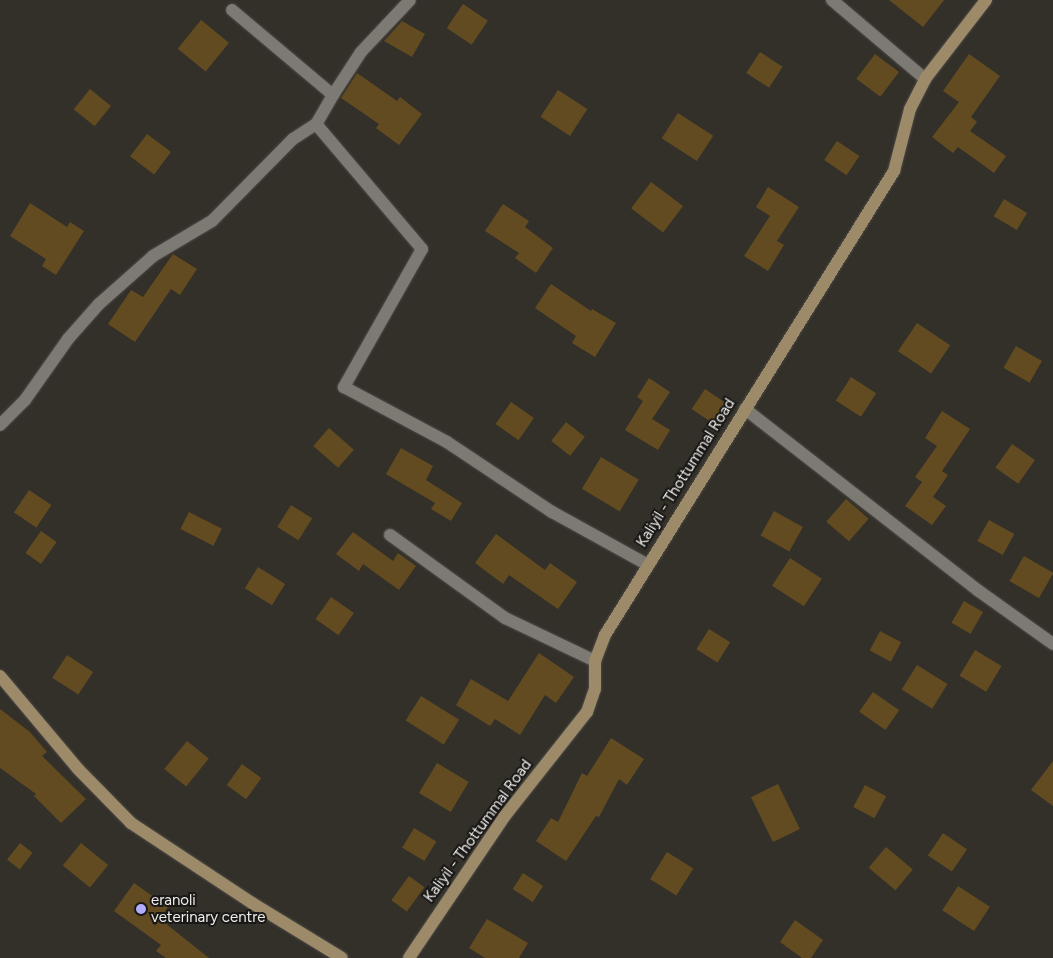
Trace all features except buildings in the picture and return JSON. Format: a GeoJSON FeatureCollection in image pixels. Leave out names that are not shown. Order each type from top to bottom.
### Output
{"type":"FeatureCollection","features":[{"type":"Feature","properties":{"kind":"main road","name":"Kaliyil - Thottummal Road"},"geometry":{"type":"LineString","coordinates":[[409,958],[504,817],[587,712],[595,689],[595,661],[605,635],[894,171],[910,109],[925,79],[986,0]]}},
{"type":"Feature","properties":{"kind":"main road"},"geometry":{"type":"LineString","coordinates":[[0,676],[78,769],[131,823],[252,903],[342,958]]}},
{"type":"Feature","properties":{"kind":"street"},"geometry":{"type":"LineString","coordinates":[[0,425],[25,400],[68,339],[99,304],[153,256],[212,221],[293,139],[316,124],[332,95],[361,52],[410,0]]}},
{"type":"Feature","properties":{"kind":"street"},"geometry":{"type":"LineString","coordinates":[[832,0],[925,79]]}},
{"type":"Feature","properties":{"kind":"street"},"geometry":{"type":"LineString","coordinates":[[232,10],[332,95]]}},
{"type":"Feature","properties":{"kind":"street"},"geometry":{"type":"LineString","coordinates":[[316,124],[422,249],[344,387],[447,442],[552,512],[648,565]]}},
{"type":"Feature","properties":{"kind":"street"},"geometry":{"type":"LineString","coordinates":[[744,409],[979,591],[1053,644]]}},
{"type":"Feature","properties":{"kind":"street"},"geometry":{"type":"LineString","coordinates":[[390,535],[505,618],[595,661]]}},
{"type":"Feature","properties":{"kind":"place","name":"eranoli veterinary centre"},"geometry":{"type":"Point","coordinates":[141,909]}}]}
